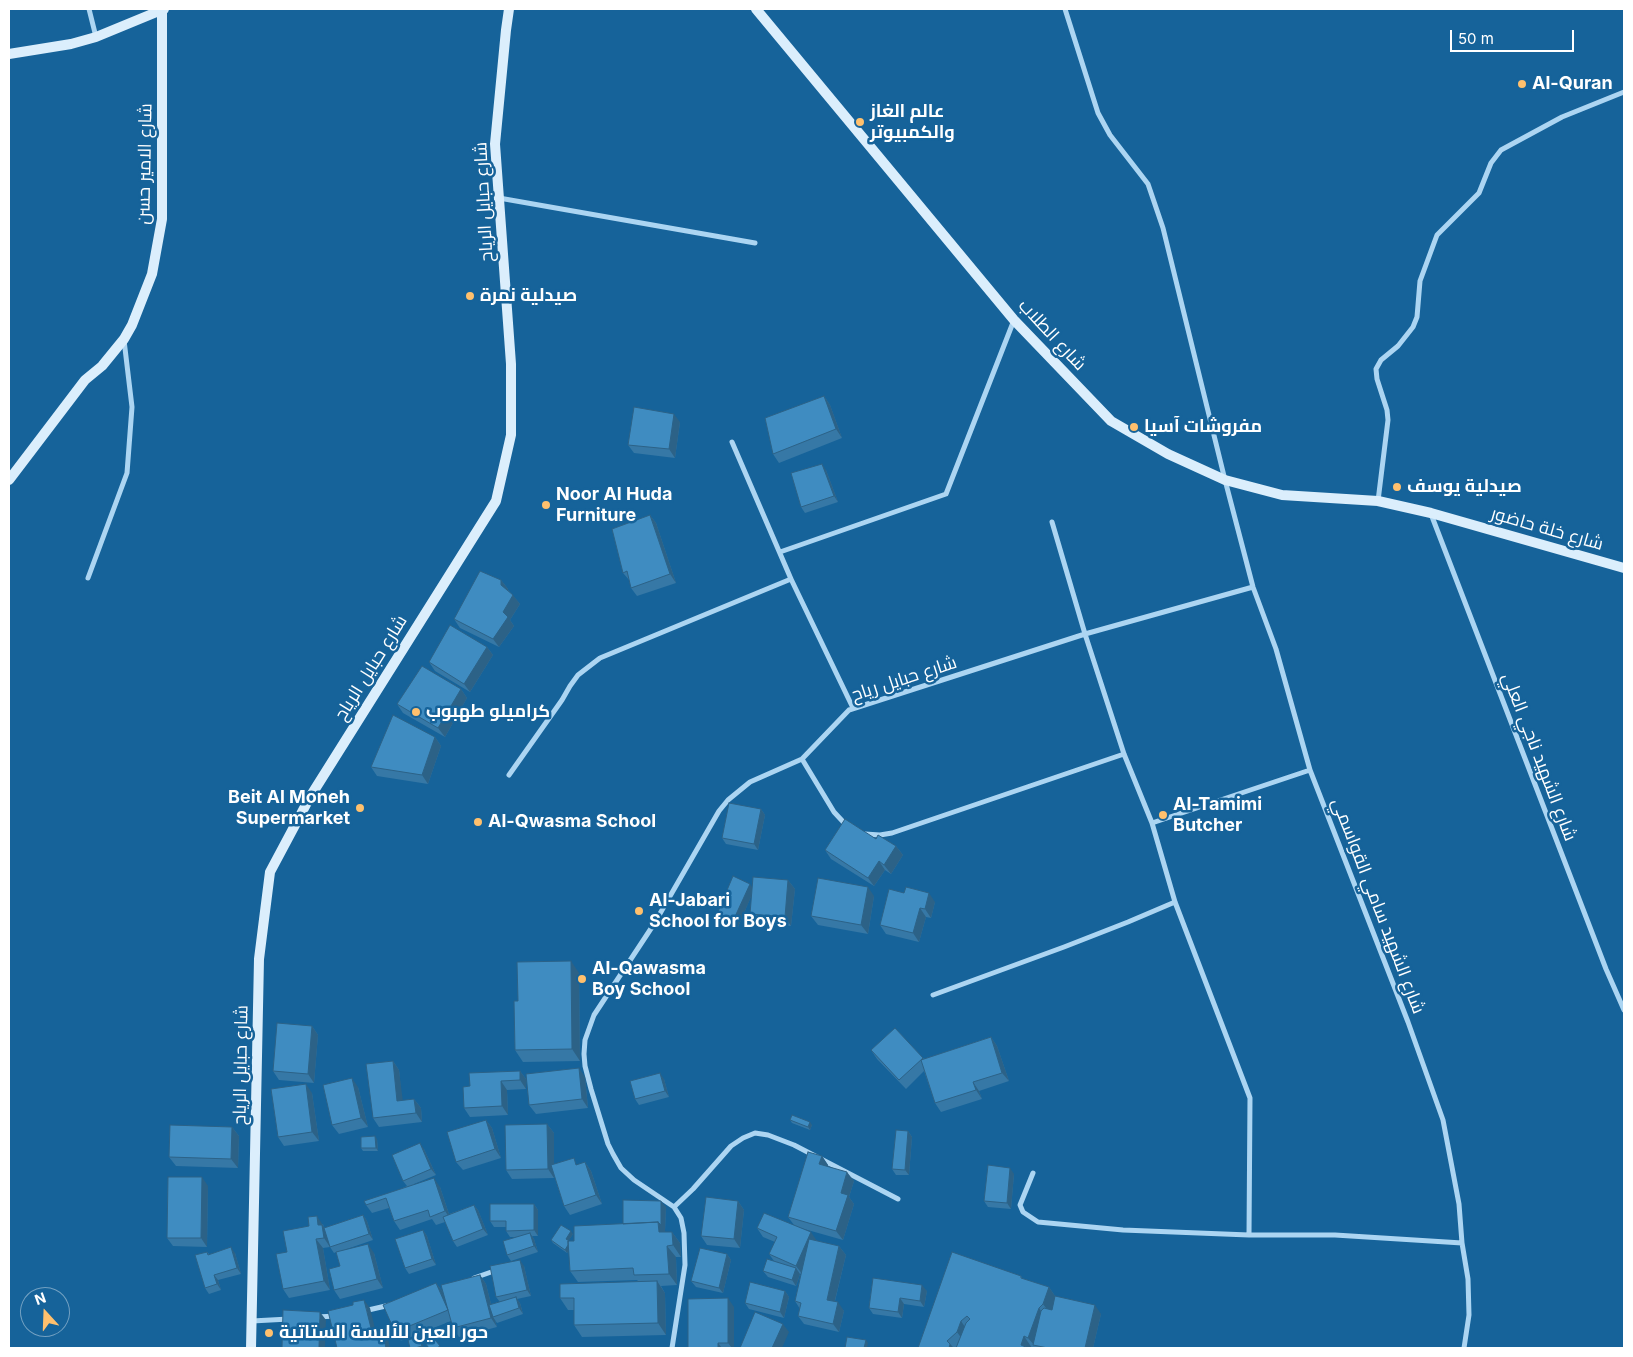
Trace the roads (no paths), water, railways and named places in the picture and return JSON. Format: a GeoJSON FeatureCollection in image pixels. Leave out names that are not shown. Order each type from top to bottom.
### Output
{"type":"FeatureCollection","features":[{"type":"Feature","properties":{"kind":"street"},"geometry":{"type":"LineString","coordinates":[[89,9],[96,37]]}},
{"type":"Feature","properties":{"kind":"street","name":"شارع حبايل الرياح"},"geometry":{"type":"LineString","coordinates":[[251,1348],[259,959],[270,872],[310,797],[496,501],[511,435],[511,364],[495,144],[509,9]]}},
{"type":"Feature","properties":{"kind":"street","name":"شارع الطلاب"},"geometry":{"type":"LineString","coordinates":[[756,9],[1014,320],[1111,421],[1168,454],[1225,480],[1282,495],[1378,501],[1431,513]]}},
{"type":"Feature","properties":{"kind":"street","name":"شارع الشهيد سامي القواسمي"},"geometry":{"type":"LineString","coordinates":[[1066,9],[1098,114],[1110,136],[1148,184],[1163,228],[1253,587],[1276,649],[1310,770],[1408,1022],[1442,1120],[1459,1204],[1469,1294],[1468,1323],[1464,1348]]}},
{"type":"Feature","properties":{"kind":"street"},"geometry":{"type":"LineString","coordinates":[[9,54],[71,44],[96,37],[163,10]]}},
{"type":"Feature","properties":{"kind":"street","name":"شارع الامير حسن"},"geometry":{"type":"LineString","coordinates":[[9,480],[85,380],[102,366],[124,339],[132,325],[152,274],[162,219],[163,10]]}},
{"type":"Feature","properties":{"kind":"street"},"geometry":{"type":"LineString","coordinates":[[1378,501],[1388,420],[1376,370],[1381,360],[1398,346],[1413,327],[1417,317],[1420,281],[1437,235],[1479,192],[1491,163],[1501,150],[1562,117],[1624,92]]}},
{"type":"Feature","properties":{"kind":"street"},"geometry":{"type":"LineString","coordinates":[[498,198],[755,243]]}},
{"type":"Feature","properties":{"kind":"street"},"geometry":{"type":"LineString","coordinates":[[780,552],[946,494],[1014,320]]}},
{"type":"Feature","properties":{"kind":"street"},"geometry":{"type":"LineString","coordinates":[[88,578],[127,473],[132,406],[124,339]]}},
{"type":"Feature","properties":{"kind":"street"},"geometry":{"type":"LineString","coordinates":[[732,442],[791,579],[853,708]]}},
{"type":"Feature","properties":{"kind":"street","name":"شارع خلة حاضور"},"geometry":{"type":"LineString","coordinates":[[1431,513],[1624,568]]}},
{"type":"Feature","properties":{"kind":"street","name":"شارع الشهيد ناجي العلي"},"geometry":{"type":"LineString","coordinates":[[1431,513],[1606,969],[1624,1010]]}},
{"type":"Feature","properties":{"kind":"street"},"geometry":{"type":"LineString","coordinates":[[1052,522],[1085,634],[1124,754],[1152,823],[1175,902],[1250,1098],[1249,1235]]}},
{"type":"Feature","properties":{"kind":"street"},"geometry":{"type":"LineString","coordinates":[[509,775],[578,675],[594,662],[612,651],[791,579]]}},
{"type":"Feature","properties":{"kind":"street","name":"شارع حبايل رياح"},"geometry":{"type":"LineString","coordinates":[[674,1208],[634,1180],[621,1168],[613,1154],[608,1144],[584,1066],[585,1047],[594,1015],[654,924],[719,812],[733,795],[750,782],[802,759],[853,708],[1085,634],[1253,587]]}},
{"type":"Feature","properties":{"kind":"street"},"geometry":{"type":"LineString","coordinates":[[861,833],[880,835],[892,833],[1124,754]]}},
{"type":"Feature","properties":{"kind":"street"},"geometry":{"type":"LineString","coordinates":[[802,759],[834,812],[844,824],[852,829]]}},
{"type":"Feature","properties":{"kind":"street"},"geometry":{"type":"LineString","coordinates":[[1152,823],[1310,770]]}},
{"type":"Feature","properties":{"kind":"street"},"geometry":{"type":"LineString","coordinates":[[933,995],[1064,947],[1175,902]]}},
{"type":"Feature","properties":{"kind":"street"},"geometry":{"type":"LineString","coordinates":[[672,1348],[685,1265],[684,1233],[681,1218],[674,1208],[693,1190],[732,1146],[743,1138],[755,1133],[768,1135],[794,1145],[898,1199]]}},
{"type":"Feature","properties":{"kind":"street"},"geometry":{"type":"LineString","coordinates":[[1033,1173],[1020,1206],[1023,1212],[1038,1222],[1123,1230],[1249,1235],[1335,1235],[1462,1243]]}},
{"type":"Feature","properties":{"kind":"street"},"geometry":{"type":"LineString","coordinates":[[472,1278],[500,1269]]}},
{"type":"Feature","properties":{"kind":"street"},"geometry":{"type":"LineString","coordinates":[[360,1312],[396,1303]]}},
{"type":"Feature","properties":{"kind":"street"},"geometry":{"type":"LineString","coordinates":[[306,1318],[343,1316]]}},
{"type":"Feature","properties":{"kind":"street"},"geometry":{"type":"LineString","coordinates":[[252,1321],[297,1318]]}},
{"type":"Feature","properties":{"kind":"place","name":"Al-Quran"},"geometry":{"type":"Point","coordinates":[1522,84]}},
{"type":"Feature","properties":{"kind":"place","name":"عالم الغاز والكمبيوتر"},"geometry":{"type":"Point","coordinates":[860,122]}},
{"type":"Feature","properties":{"kind":"place","name":"صيدلية نمرة"},"geometry":{"type":"Point","coordinates":[470,296]}},
{"type":"Feature","properties":{"kind":"place","name":"مفروشات آسيا"},"geometry":{"type":"Point","coordinates":[1134,427]}},
{"type":"Feature","properties":{"kind":"place","name":"صيدلية يوسف"},"geometry":{"type":"Point","coordinates":[1397,487]}},
{"type":"Feature","properties":{"kind":"place","name":"Noor Al Huda Furniture"},"geometry":{"type":"Point","coordinates":[546,505]}},
{"type":"Feature","properties":{"kind":"place","name":"كراميلو طهبوب"},"geometry":{"type":"Point","coordinates":[416,712]}},
{"type":"Feature","properties":{"kind":"place","name":"Beit Al Moneh Supermarket"},"geometry":{"type":"Point","coordinates":[360,808]}},
{"type":"Feature","properties":{"kind":"place","name":"Al-Tamimi Butcher"},"geometry":{"type":"Point","coordinates":[1163,815]}},
{"type":"Feature","properties":{"kind":"place","name":"Al-Qwasma School"},"geometry":{"type":"Point","coordinates":[478,822]}},
{"type":"Feature","properties":{"kind":"place","name":"Al-Jabari School for Boys"},"geometry":{"type":"Point","coordinates":[639,911]}},
{"type":"Feature","properties":{"kind":"place","name":"Al-Qawasma Boy School"},"geometry":{"type":"Point","coordinates":[582,979]}},
{"type":"Feature","properties":{"kind":"place","name":"حور العين للألبسة الستاتية"},"geometry":{"type":"Point","coordinates":[269,1333]}}]}
